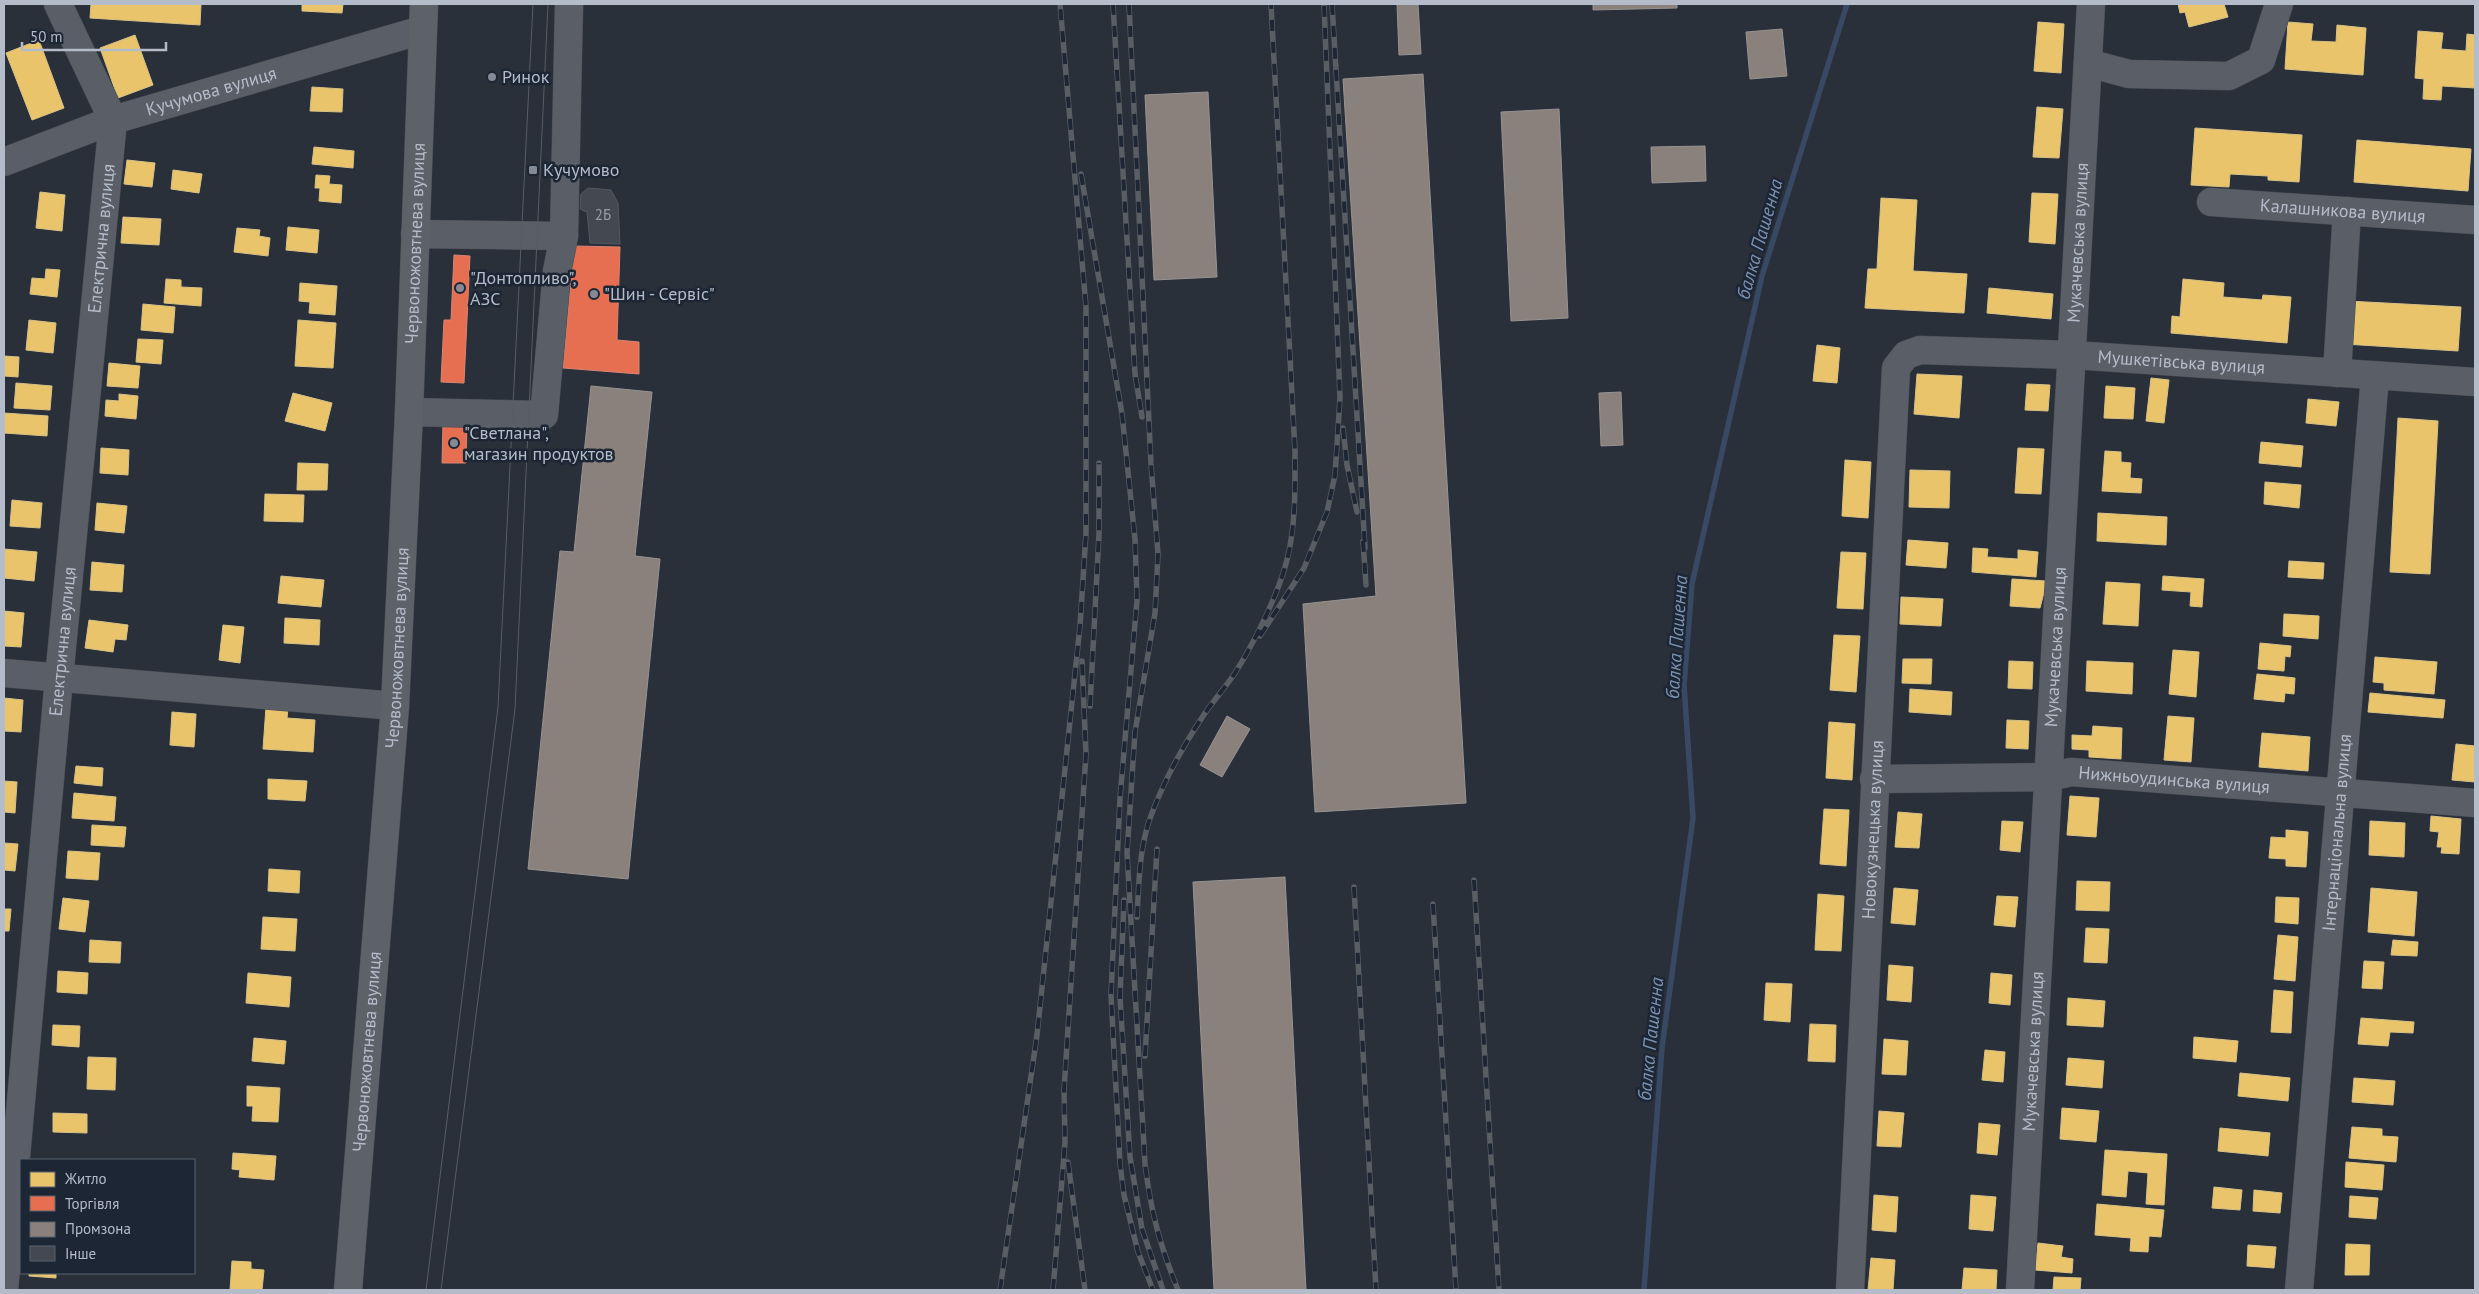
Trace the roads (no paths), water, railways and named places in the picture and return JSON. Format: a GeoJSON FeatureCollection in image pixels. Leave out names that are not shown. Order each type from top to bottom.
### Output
{"type":"FeatureCollection","features":[{"type":"Feature","properties":{"kind":"main road","name":"Червоножовтнева вулиця"},"geometry":{"type":"LineString","coordinates":[[348,1290],[395,706],[409,412],[423,17]]}},
{"type":"Feature","properties":{"kind":"street"},"geometry":{"type":"LineString","coordinates":[[58,4],[113,120]]}},
{"type":"Feature","properties":{"kind":"street"},"geometry":{"type":"LineString","coordinates":[[409,412],[544,415],[557,271],[564,236],[569,4]]}},
{"type":"Feature","properties":{"kind":"street","name":"Мукачевська вулиця"},"geometry":{"type":"LineString","coordinates":[[2020,1290],[2091,4]]}},
{"type":"Feature","properties":{"kind":"street"},"geometry":{"type":"LineString","coordinates":[[2088,63],[2129,74],[2229,76],[2261,60],[2279,4]]}},
{"type":"Feature","properties":{"kind":"street","name":"Кучумова вулиця"},"geometry":{"type":"LineString","coordinates":[[4,162],[113,120],[423,17]]}},
{"type":"Feature","properties":{"kind":"street","name":"Електрична вулиця"},"geometry":{"type":"LineString","coordinates":[[4,1290],[58,678],[113,120]]}},
{"type":"Feature","properties":{"kind":"street","name":"Калашникова вулиця"},"geometry":{"type":"LineString","coordinates":[[2211,202],[2475,220]]}},
{"type":"Feature","properties":{"kind":"street"},"geometry":{"type":"LineString","coordinates":[[2336,373],[2347,211]]}},
{"type":"Feature","properties":{"kind":"street"},"geometry":{"type":"LineString","coordinates":[[415,234],[564,236]]}},
{"type":"Feature","properties":{"kind":"street","name":"Мушкетівська вулиця"},"geometry":{"type":"LineString","coordinates":[[1896,368],[1906,355],[1920,350],[2073,356],[2475,382]]}},
{"type":"Feature","properties":{"kind":"street","name":"Новокузнецька вулиця"},"geometry":{"type":"LineString","coordinates":[[1850,1290],[1896,368]]}},
{"type":"Feature","properties":{"kind":"street","name":"Інтернаціональна вулиця"},"geometry":{"type":"LineString","coordinates":[[2299,1290],[2375,376]]}},
{"type":"Feature","properties":{"kind":"street"},"geometry":{"type":"LineString","coordinates":[[4,673],[395,706]]}},
{"type":"Feature","properties":{"kind":"street","name":"Нижньоудинська вулиця"},"geometry":{"type":"LineString","coordinates":[[1874,779],[2049,777],[2072,772],[2475,804]]}},
{"type":"Feature","properties":{"kind":"waterway","name":"балка Пашенна"},"geometry":{"type":"LineString","coordinates":[[1644,1290],[1662,1048],[1693,818],[1684,685],[1692,584],[1762,276],[1847,4]]}},
{"type":"Feature","properties":{"kind":"tram line"},"geometry":{"type":"LineString","coordinates":[[426,1290],[498,707],[533,4]]}},
{"type":"Feature","properties":{"kind":"tram line"},"geometry":{"type":"LineString","coordinates":[[441,1290],[515,709],[548,4]]}},
{"type":"Feature","properties":{"kind":"railway"},"geometry":{"type":"LineString","coordinates":[[1000,1290],[1037,1035],[1080,626],[1086,533],[1086,307],[1060,4]]}},
{"type":"Feature","properties":{"kind":"railway"},"geometry":{"type":"LineString","coordinates":[[1113,4],[1135,374],[1142,417]]}},
{"type":"Feature","properties":{"kind":"railway"},"geometry":{"type":"LineString","coordinates":[[1129,4],[1151,464],[1158,554],[1155,613],[1135,732],[1127,853],[1145,1164],[1157,1228],[1178,1290]]}},
{"type":"Feature","properties":{"kind":"railway"},"geometry":{"type":"LineString","coordinates":[[1137,917],[1139,877],[1144,838],[1157,800],[1188,739],[1235,673],[1250,648],[1272,603],[1283,574],[1292,533],[1295,451],[1271,4]]}},
{"type":"Feature","properties":{"kind":"railway"},"geometry":{"type":"LineString","coordinates":[[1260,636],[1304,568],[1327,512],[1335,475],[1340,398],[1324,4]]}},
{"type":"Feature","properties":{"kind":"railway"},"geometry":{"type":"LineString","coordinates":[[1332,4],[1365,548]]}},
{"type":"Feature","properties":{"kind":"railway"},"geometry":{"type":"LineString","coordinates":[[1081,174],[1122,414],[1135,539],[1137,600],[1120,798],[1111,995],[1120,1164],[1124,1195],[1138,1252],[1153,1290]]}},
{"type":"Feature","properties":{"kind":"railway"},"geometry":{"type":"LineString","coordinates":[[1343,428],[1347,465],[1357,512]]}},
{"type":"Feature","properties":{"kind":"railway"},"geometry":{"type":"LineString","coordinates":[[1090,706],[1099,534],[1099,463]]}},
{"type":"Feature","properties":{"kind":"railway"},"geometry":{"type":"LineString","coordinates":[[1363,541],[1366,585]]}},
{"type":"Feature","properties":{"kind":"railway"},"geometry":{"type":"LineString","coordinates":[[1053,1290],[1065,1142],[1064,1090],[1086,754],[1082,661]]}},
{"type":"Feature","properties":{"kind":"railway"},"geometry":{"type":"LineString","coordinates":[[1145,1056],[1157,849]]}},
{"type":"Feature","properties":{"kind":"railway"},"geometry":{"type":"LineString","coordinates":[[1474,880],[1499,1290]]}},
{"type":"Feature","properties":{"kind":"railway"},"geometry":{"type":"LineString","coordinates":[[1354,887],[1376,1290]]}},
{"type":"Feature","properties":{"kind":"railway"},"geometry":{"type":"LineString","coordinates":[[1124,900],[1120,997],[1130,1157],[1142,1229],[1163,1290]]}},
{"type":"Feature","properties":{"kind":"railway"},"geometry":{"type":"LineString","coordinates":[[1433,904],[1456,1290]]}},
{"type":"Feature","properties":{"kind":"railway"},"geometry":{"type":"LineString","coordinates":[[1068,1162],[1085,1290]]}},
{"type":"Feature","properties":{"kind":"place","name":"Ринок"},"geometry":{"type":"Point","coordinates":[492,77]}},
{"type":"Feature","properties":{"kind":"place","name":"Кучумово"},"geometry":{"type":"Point","coordinates":[533,170]}},
{"type":"Feature","properties":{"kind":"place","name":"\"Донтопливо\", АЗС"},"geometry":{"type":"Point","coordinates":[460,288]}},
{"type":"Feature","properties":{"kind":"place","name":"\"Шин - Сервіс\""},"geometry":{"type":"Point","coordinates":[594,294]}},
{"type":"Feature","properties":{"kind":"place","name":"\"Светлана\", магазин продуктов"},"geometry":{"type":"Point","coordinates":[454,443]}}]}
